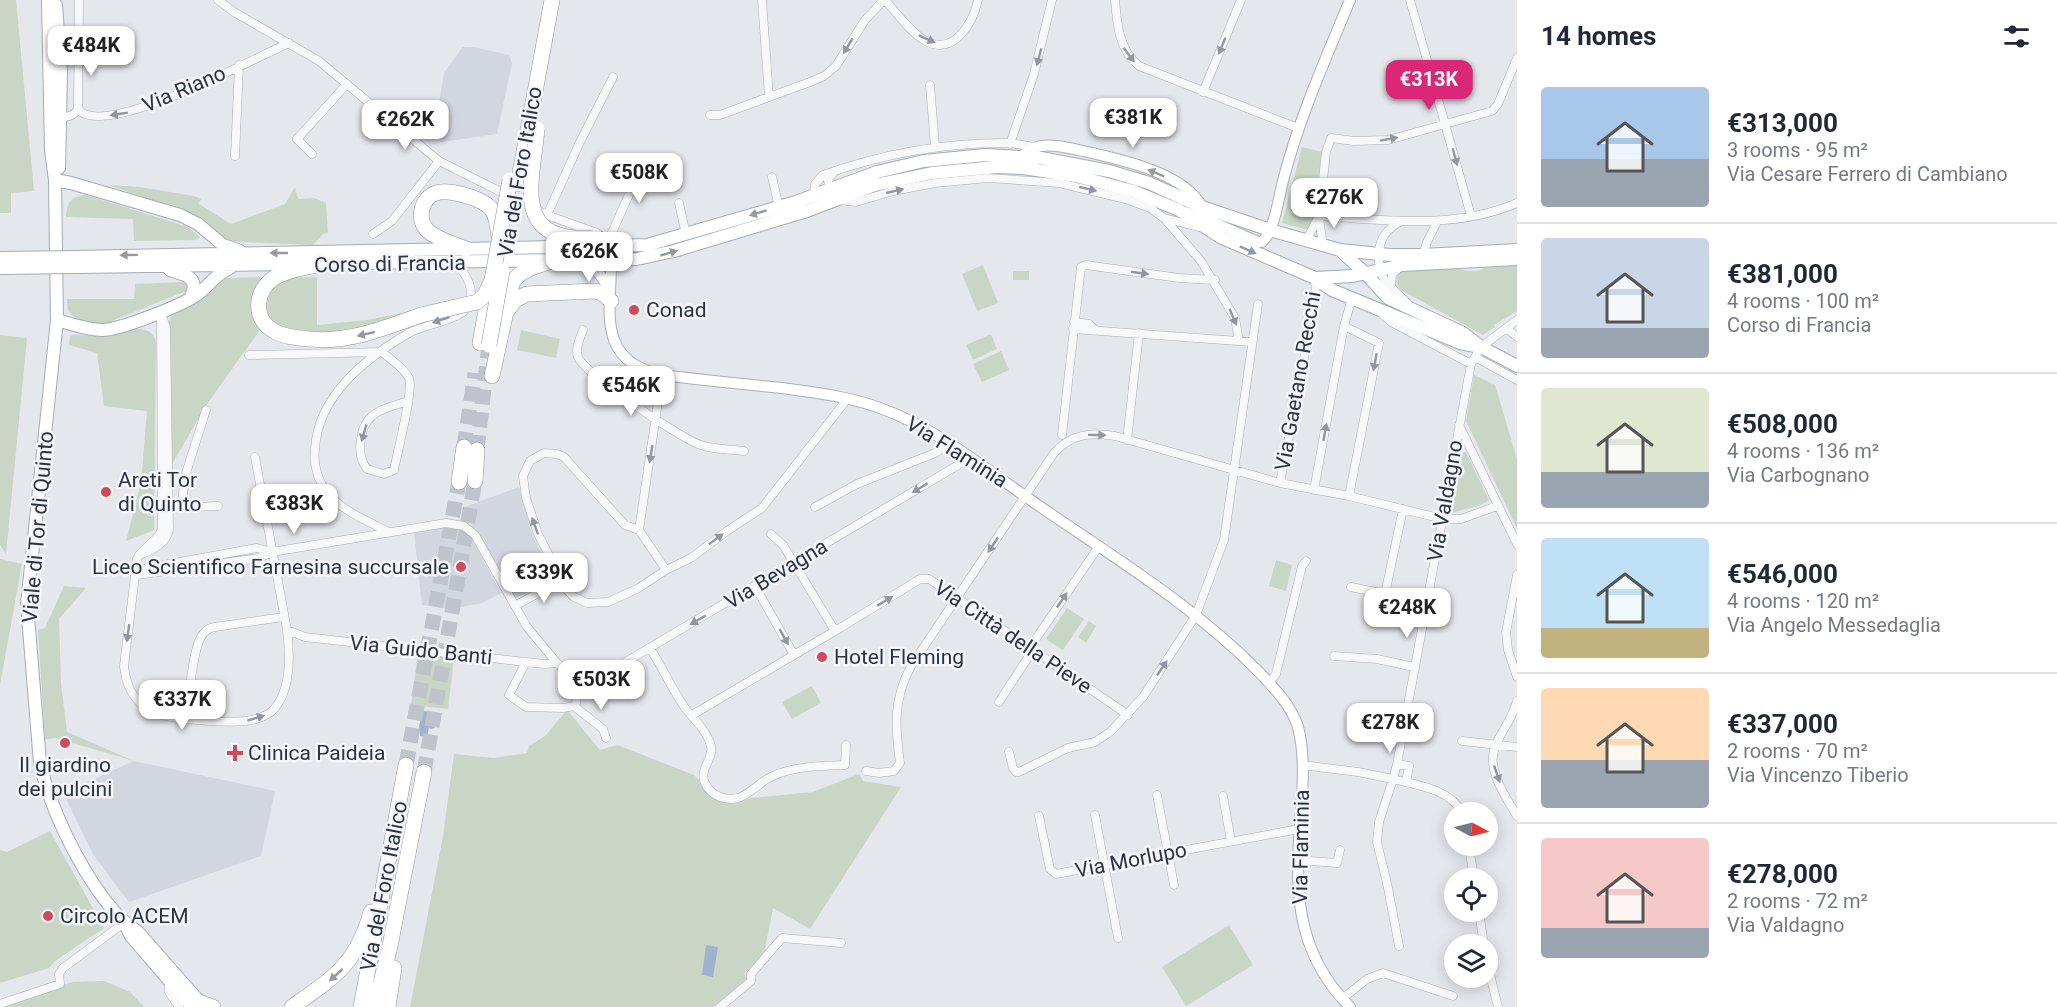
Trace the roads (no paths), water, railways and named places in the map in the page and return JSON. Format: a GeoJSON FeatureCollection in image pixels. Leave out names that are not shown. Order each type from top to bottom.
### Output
{"type":"FeatureCollection","features":[{"type":"Feature","properties":{"kind":"highway","name":"Via del Foro Italico"},"geometry":{"type":"LineString","coordinates":[[542,0],[514,182],[485,344],[499,237],[514,182],[552,0]]}},
{"type":"Feature","properties":{"kind":"highway"},"geometry":{"type":"LineString","coordinates":[[537,76],[537,129],[530,192],[536,216],[548,230],[561,236],[574,239],[599,239],[611,248]]}},
{"type":"Feature","properties":{"kind":"highway"},"geometry":{"type":"LineString","coordinates":[[466,249],[430,233],[423,225],[421,216],[426,202],[433,194],[441,192],[473,198],[490,207],[495,215],[499,237]]}},
{"type":"Feature","properties":{"kind":"highway"},"geometry":{"type":"LineString","coordinates":[[492,376],[509,292],[515,279],[525,271],[549,262]]}},
{"type":"Feature","properties":{"kind":"highway"},"geometry":{"type":"LineString","coordinates":[[317,265],[279,275],[263,289],[259,298],[259,310],[262,319],[273,331],[310,339],[344,338],[375,332],[421,315],[477,302],[485,295],[492,280]]}},
{"type":"Feature","properties":{"kind":"highway"},"geometry":{"type":"LineString","coordinates":[[503,319],[515,300],[523,295],[592,290],[610,295]]}},
{"type":"Feature","properties":{"kind":"highway"},"geometry":{"type":"LineString","coordinates":[[467,482],[471,448]]}},
{"type":"Feature","properties":{"kind":"highway","name":"Via del Foro Italico"},"geometry":{"type":"LineString","coordinates":[[361,1007],[406,765]]}},
{"type":"Feature","properties":{"kind":"highway","name":"Via del Foro Italico"},"geometry":{"type":"LineString","coordinates":[[375,1007],[424,772]]}},
{"type":"Feature","properties":{"kind":"highway"},"geometry":{"type":"LineString","coordinates":[[292,1007],[330,981],[345,967],[359,946],[369,918],[399,805]]}},
{"type":"Feature","properties":{"kind":"highway"},"geometry":{"type":"LineString","coordinates":[[388,1007],[407,860]]}},
{"type":"Feature","properties":{"kind":"main road","name":"Viale di Tor di Quinto"},"geometry":{"type":"LineString","coordinates":[[48,0],[55,46],[60,117],[58,172],[55,180]]}},
{"type":"Feature","properties":{"kind":"main road","name":"Viale di Tor di Quinto"},"geometry":{"type":"LineString","coordinates":[[56,0],[55,46],[50,62],[57,320],[28,598],[40,763],[50,797],[97,891],[124,923],[131,936],[194,1005]]}},
{"type":"Feature","properties":{"kind":"main road","name":"Corso di Francia"},"geometry":{"type":"LineString","coordinates":[[76,262],[182,254],[611,248],[646,245],[779,207],[866,176],[910,164],[955,158],[1068,162],[1109,171],[1149,183],[1202,207],[1340,250],[1424,255],[1517,250]]}},
{"type":"Feature","properties":{"kind":"main road","name":"Corso di Francia"},"geometry":{"type":"LineString","coordinates":[[76,262],[161,267],[549,262],[581,261],[611,248],[637,260],[807,211],[866,188],[911,176],[994,161]]}},
{"type":"Feature","properties":{"kind":"main road","name":"Corso di Francia"},"geometry":{"type":"LineString","coordinates":[[1023,162],[1143,194],[1179,210],[1217,236],[1315,278],[1332,290],[1460,343],[1476,356]]}},
{"type":"Feature","properties":{"kind":"main road"},"geometry":{"type":"LineString","coordinates":[[55,180],[78,184],[173,212],[191,220],[226,246],[253,254]]}},
{"type":"Feature","properties":{"kind":"main road"},"geometry":{"type":"LineString","coordinates":[[182,254],[203,244],[205,238],[203,229]]}},
{"type":"Feature","properties":{"kind":"main road"},"geometry":{"type":"LineString","coordinates":[[1340,250],[1388,298],[1463,333],[1476,356],[1517,366]]}},
{"type":"Feature","properties":{"kind":"main road"},"geometry":{"type":"LineString","coordinates":[[0,258],[76,262]]}},
{"type":"Feature","properties":{"kind":"main road"},"geometry":{"type":"LineString","coordinates":[[1315,278],[1340,278],[1402,265],[1517,259]]}},
{"type":"Feature","properties":{"kind":"main road"},"geometry":{"type":"LineString","coordinates":[[0,268],[76,262]]}},
{"type":"Feature","properties":{"kind":"main road"},"geometry":{"type":"LineString","coordinates":[[57,320],[90,329],[108,330],[190,299],[217,274],[236,266]]}},
{"type":"Feature","properties":{"kind":"main road"},"geometry":{"type":"LineString","coordinates":[[161,267],[191,279],[195,288],[190,299]]}},
{"type":"Feature","properties":{"kind":"main road","name":"Viale di Tor di Quinto"},"geometry":{"type":"LineString","coordinates":[[124,923],[138,932],[194,1005]]}},
{"type":"Feature","properties":{"kind":"street"},"geometry":{"type":"LineString","coordinates":[[60,117],[71,116],[78,109],[79,0]]}},
{"type":"Feature","properties":{"kind":"street"},"geometry":{"type":"LineString","coordinates":[[218,0],[234,12],[319,61],[439,161],[611,248],[644,161]]}},
{"type":"Feature","properties":{"kind":"street"},"geometry":{"type":"LineString","coordinates":[[762,0],[769,97]]}},
{"type":"Feature","properties":{"kind":"street"},"geometry":{"type":"LineString","coordinates":[[710,115],[720,115],[813,81],[832,69],[865,20],[884,0],[923,39],[930,43],[940,44],[955,40],[966,30],[973,18],[978,0]]}},
{"type":"Feature","properties":{"kind":"street"},"geometry":{"type":"LineString","coordinates":[[1035,180],[1010,144],[1034,74],[1052,0]]}},
{"type":"Feature","properties":{"kind":"street"},"geometry":{"type":"LineString","coordinates":[[1115,0],[1120,38],[1125,51],[1131,59],[1146,70],[1298,128]]}},
{"type":"Feature","properties":{"kind":"street"},"geometry":{"type":"LineString","coordinates":[[1203,92],[1241,0]]}},
{"type":"Feature","properties":{"kind":"street"},"geometry":{"type":"LineString","coordinates":[[1179,210],[1204,218],[1258,242],[1264,241],[1270,230],[1298,128],[1350,0]]}},
{"type":"Feature","properties":{"kind":"street"},"geometry":{"type":"LineString","coordinates":[[1410,0],[1471,216]]}},
{"type":"Feature","properties":{"kind":"street","name":"Via Riano"},"geometry":{"type":"LineString","coordinates":[[78,109],[89,116],[115,115],[134,111],[289,43]]}},
{"type":"Feature","properties":{"kind":"street"},"geometry":{"type":"LineString","coordinates":[[55,46],[79,45]]}},
{"type":"Feature","properties":{"kind":"street"},"geometry":{"type":"LineString","coordinates":[[1323,246],[1318,216],[1326,152],[1331,138],[1354,141],[1382,140],[1446,125],[1494,110],[1517,58]]}},
{"type":"Feature","properties":{"kind":"street","name":"Viale di Tor di Quinto"},"geometry":{"type":"LineString","coordinates":[[50,62],[55,70],[56,115],[60,117]]}},
{"type":"Feature","properties":{"kind":"street"},"geometry":{"type":"LineString","coordinates":[[235,156],[239,65]]}},
{"type":"Feature","properties":{"kind":"street"},"geometry":{"type":"LineString","coordinates":[[547,215],[613,77]]}},
{"type":"Feature","properties":{"kind":"street"},"geometry":{"type":"LineString","coordinates":[[312,154],[297,139],[346,84]]}},
{"type":"Feature","properties":{"kind":"street"},"geometry":{"type":"LineString","coordinates":[[930,85],[935,146]]}},
{"type":"Feature","properties":{"kind":"street","name":"Corso di Francia"},"geometry":{"type":"LineString","coordinates":[[969,144],[994,161]]}},
{"type":"Feature","properties":{"kind":"street","name":"Corso di Francia"},"geometry":{"type":"LineString","coordinates":[[814,195],[814,186],[818,179],[834,171],[880,158],[935,146],[1010,144],[1076,150],[1121,160],[1155,171],[1187,189],[1197,198],[1202,207]]}},
{"type":"Feature","properties":{"kind":"street"},"geometry":{"type":"LineString","coordinates":[[1023,162],[1038,147]]}},
{"type":"Feature","properties":{"kind":"street"},"geometry":{"type":"LineString","coordinates":[[373,234],[392,220],[439,161]]}},
{"type":"Feature","properties":{"kind":"street"},"geometry":{"type":"LineString","coordinates":[[988,178],[994,173],[994,161]]}},
{"type":"Feature","properties":{"kind":"street"},"geometry":{"type":"LineString","coordinates":[[834,171],[829,179],[829,189],[832,196],[838,199]]}},
{"type":"Feature","properties":{"kind":"street"},"geometry":{"type":"LineString","coordinates":[[772,177],[779,207]]}},
{"type":"Feature","properties":{"kind":"street","name":"Corso di Francia"},"geometry":{"type":"LineString","coordinates":[[838,199],[855,202],[893,191],[935,183],[988,178],[1035,180],[1078,186],[1114,195],[1150,208],[1164,218]]}},
{"type":"Feature","properties":{"kind":"street"},"geometry":{"type":"LineString","coordinates":[[679,203],[687,235]]}},
{"type":"Feature","properties":{"kind":"street"},"geometry":{"type":"LineString","coordinates":[[1318,216],[1437,222],[1471,216],[1517,203]]}},
{"type":"Feature","properties":{"kind":"street"},"geometry":{"type":"LineString","coordinates":[[524,205],[543,238],[542,243],[533,248]]}},
{"type":"Feature","properties":{"kind":"street"},"geometry":{"type":"LineString","coordinates":[[1306,241],[1318,216]]}},
{"type":"Feature","properties":{"kind":"street"},"geometry":{"type":"LineString","coordinates":[[1164,218],[1187,223],[1217,236]]}},
{"type":"Feature","properties":{"kind":"street"},"geometry":{"type":"LineString","coordinates":[[1164,218],[1202,261],[1215,280],[1235,318],[1239,341]]}},
{"type":"Feature","properties":{"kind":"street"},"geometry":{"type":"LineString","coordinates":[[1401,221],[1386,233],[1381,243],[1380,270],[1384,281],[1419,312]]}},
{"type":"Feature","properties":{"kind":"street"},"geometry":{"type":"LineString","coordinates":[[1424,255],[1425,246],[1437,222]]}},
{"type":"Feature","properties":{"kind":"street","name":"Via Flaminia"},"geometry":{"type":"LineString","coordinates":[[611,248],[612,336],[618,351],[631,365],[662,375],[848,398],[912,421],[950,444],[1196,615],[1269,683],[1284,700],[1296,721],[1301,743],[1297,860],[1298,903],[1308,942],[1322,971],[1346,1003]]}},
{"type":"Feature","properties":{"kind":"street"},"geometry":{"type":"LineString","coordinates":[[581,261],[598,272],[610,295]]}},
{"type":"Feature","properties":{"kind":"street"},"geometry":{"type":"LineString","coordinates":[[387,531],[345,508],[329,495],[318,476],[314,457],[319,424],[332,398],[355,374],[382,352],[413,331],[465,311],[470,300],[470,288],[465,274],[455,263]]}},
{"type":"Feature","properties":{"kind":"street"},"geometry":{"type":"LineString","coordinates":[[1392,288],[1392,275],[1402,265]]}},
{"type":"Feature","properties":{"kind":"street"},"geometry":{"type":"LineString","coordinates":[[1062,435],[1073,325],[1082,266],[1215,280]]}},
{"type":"Feature","properties":{"kind":"street","name":"Via Gaetano Recchi"},"geometry":{"type":"LineString","coordinates":[[1280,483],[1316,296],[1315,278]]}},
{"type":"Feature","properties":{"kind":"street"},"geometry":{"type":"LineString","coordinates":[[1314,490],[1344,326],[1352,298]]}},
{"type":"Feature","properties":{"kind":"street"},"geometry":{"type":"LineString","coordinates":[[1009,752],[1013,768],[1019,772],[1068,748],[1100,739],[1128,715],[1143,697],[1196,615],[1222,546],[1258,304]]}},
{"type":"Feature","properties":{"kind":"street"},"geometry":{"type":"LineString","coordinates":[[1372,307],[1391,322],[1476,356],[1517,380]]}},
{"type":"Feature","properties":{"kind":"street"},"geometry":{"type":"LineString","coordinates":[[139,555],[147,552],[167,537],[169,530],[166,327],[161,311]]}},
{"type":"Feature","properties":{"kind":"street"},"geometry":{"type":"LineString","coordinates":[[161,311],[162,529],[159,536],[145,546],[139,555],[124,657],[128,686],[141,704],[167,717],[245,722],[272,711],[279,703],[286,684],[287,630],[255,457]]}},
{"type":"Feature","properties":{"kind":"street"},"geometry":{"type":"LineString","coordinates":[[1476,356],[1506,328],[1517,321]]}},
{"type":"Feature","properties":{"kind":"street"},"geometry":{"type":"LineString","coordinates":[[1073,325],[1089,324],[1094,329],[1252,342]]}},
{"type":"Feature","properties":{"kind":"street"},"geometry":{"type":"LineString","coordinates":[[1344,326],[1379,343],[1349,496]]}},
{"type":"Feature","properties":{"kind":"street"},"geometry":{"type":"LineString","coordinates":[[1506,328],[1517,337]]}},
{"type":"Feature","properties":{"kind":"street"},"geometry":{"type":"LineString","coordinates":[[583,330],[578,348],[580,362],[600,380],[696,444],[744,451]]}},
{"type":"Feature","properties":{"kind":"street"},"geometry":{"type":"LineString","coordinates":[[1128,440],[1138,333]]}},
{"type":"Feature","properties":{"kind":"street"},"geometry":{"type":"LineString","coordinates":[[249,355],[382,352],[409,377],[410,384],[408,401],[394,470],[384,474],[364,466],[361,440],[367,422],[374,414],[408,401]]}},
{"type":"Feature","properties":{"kind":"street","name":"Via Valdagno"},"geometry":{"type":"LineString","coordinates":[[1400,946],[1377,842],[1379,822],[1397,764],[1459,425],[1476,356]]}},
{"type":"Feature","properties":{"kind":"street"},"geometry":{"type":"LineString","coordinates":[[639,531],[662,375]]}},
{"type":"Feature","properties":{"kind":"street"},"geometry":{"type":"LineString","coordinates":[[666,570],[639,531],[625,525],[564,457],[548,453],[534,458],[525,469],[522,484],[538,534],[561,580],[567,590],[580,600],[587,603],[603,603],[637,590],[666,570],[691,558],[762,508],[848,398]]}},
{"type":"Feature","properties":{"kind":"street"},"geometry":{"type":"LineString","coordinates":[[181,507],[186,473],[206,410]]}},
{"type":"Feature","properties":{"kind":"street"},"geometry":{"type":"LineString","coordinates":[[1459,425],[1517,544]]}},
{"type":"Feature","properties":{"kind":"street"},"geometry":{"type":"LineString","coordinates":[[866,771],[879,773],[894,771],[900,763],[895,723],[901,687],[915,658],[1054,453],[1069,440],[1096,434],[1128,440],[1280,483],[1349,496],[1443,519],[1461,519],[1497,506]]}},
{"type":"Feature","properties":{"kind":"street"},"geometry":{"type":"LineString","coordinates":[[815,507],[857,484],[935,453],[950,444]]}},
{"type":"Feature","properties":{"kind":"street","name":"Via Bevagna"},"geometry":{"type":"LineString","coordinates":[[580,684],[589,683],[650,648],[970,458]]}},
{"type":"Feature","properties":{"kind":"street"},"geometry":{"type":"LineString","coordinates":[[169,508],[218,506]]}},
{"type":"Feature","properties":{"kind":"street"},"geometry":{"type":"LineString","coordinates":[[1351,587],[1385,594],[1403,508]]}},
{"type":"Feature","properties":{"kind":"street"},"geometry":{"type":"LineString","coordinates":[[135,575],[147,568],[235,552],[257,549],[272,552],[387,531],[446,523],[461,525],[475,535],[527,627],[557,663],[580,684],[575,706]]}},
{"type":"Feature","properties":{"kind":"street"},"geometry":{"type":"LineString","coordinates":[[771,534],[783,545],[835,631]]}},
{"type":"Feature","properties":{"kind":"street"},"geometry":{"type":"LineString","coordinates":[[999,702],[1029,656],[1030,648],[1099,546]]}},
{"type":"Feature","properties":{"kind":"street"},"geometry":{"type":"LineString","coordinates":[[1269,683],[1276,674],[1302,566],[1306,561]]}},
{"type":"Feature","properties":{"kind":"street"},"geometry":{"type":"LineString","coordinates":[[1517,575],[1506,632],[1508,650],[1517,677]]}},
{"type":"Feature","properties":{"kind":"street","name":"Via Città della Pieve"},"geometry":{"type":"LineString","coordinates":[[794,655],[920,579],[932,580],[1128,715]]}},
{"type":"Feature","properties":{"kind":"street"},"geometry":{"type":"LineString","coordinates":[[515,606],[561,580]]}},
{"type":"Feature","properties":{"kind":"street"},"geometry":{"type":"LineString","coordinates":[[692,715],[794,655],[755,586]]}},
{"type":"Feature","properties":{"kind":"street"},"geometry":{"type":"LineString","coordinates":[[187,718],[197,645],[203,634],[215,627],[283,617]]}},
{"type":"Feature","properties":{"kind":"street","name":"Via Guido Banti"},"geometry":{"type":"LineString","coordinates":[[287,630],[305,637],[526,662],[557,663]]}},
{"type":"Feature","properties":{"kind":"street"},"geometry":{"type":"LineString","coordinates":[[650,648],[685,707],[702,730],[711,749],[703,772],[703,779],[709,789],[721,797],[740,797],[783,772],[845,765],[846,745]]}},
{"type":"Feature","properties":{"kind":"street"},"geometry":{"type":"LineString","coordinates":[[1334,656],[1377,659],[1414,667]]}},
{"type":"Feature","properties":{"kind":"street"},"geometry":{"type":"LineString","coordinates":[[526,662],[510,695],[526,707],[575,706],[603,729],[606,738]]}},
{"type":"Feature","properties":{"kind":"street"},"geometry":{"type":"LineString","coordinates":[[1517,701],[1493,755],[1494,770],[1517,816]]}},
{"type":"Feature","properties":{"kind":"street"},"geometry":{"type":"LineString","coordinates":[[1462,741],[1517,747]]}},
{"type":"Feature","properties":{"kind":"street"},"geometry":{"type":"LineString","coordinates":[[1397,764],[1409,766],[1406,782]]}},
{"type":"Feature","properties":{"kind":"street"},"geometry":{"type":"LineString","coordinates":[[1302,765],[1358,772],[1406,782],[1448,797],[1454,802]]}},
{"type":"Feature","properties":{"kind":"street"},"geometry":{"type":"LineString","coordinates":[[1157,795],[1174,885]]}},
{"type":"Feature","properties":{"kind":"street"},"geometry":{"type":"LineString","coordinates":[[1223,796],[1231,841]]}},
{"type":"Feature","properties":{"kind":"street","name":"Via Morlupo"},"geometry":{"type":"LineString","coordinates":[[1039,816],[1050,869],[1053,873],[1059,874],[1299,829]]}},
{"type":"Feature","properties":{"kind":"street"},"geometry":{"type":"LineString","coordinates":[[1095,816],[1118,938]]}},
{"type":"Feature","properties":{"kind":"street"},"geometry":{"type":"LineString","coordinates":[[1297,860],[1337,863],[1340,850]]}},
{"type":"Feature","properties":{"kind":"street"},"geometry":{"type":"LineString","coordinates":[[0,1004],[60,984],[61,970],[124,923]]}},
{"type":"Feature","properties":{"kind":"street"},"geometry":{"type":"LineString","coordinates":[[720,1007],[751,981],[751,974],[782,938],[841,943]]}},
{"type":"Feature","properties":{"kind":"street"},"geometry":{"type":"LineString","coordinates":[[1346,1003],[1370,976],[1383,974],[1394,975],[1453,996]]}},
{"type":"Feature","properties":{"kind":"street"},"geometry":{"type":"LineString","coordinates":[[1493,988],[1498,1007]]}},
{"type":"Feature","properties":{"kind":"water"},"geometry":{"type":"Polygon","coordinates":[[[423,711],[433,712],[435,728],[430,729],[429,727],[427,737],[420,736],[419,726],[423,711]]]}},
{"type":"Feature","properties":{"kind":"water"},"geometry":{"type":"Polygon","coordinates":[[[706,945],[718,947],[713,977],[702,975],[706,945]]]}},
{"type":"Feature","properties":{"kind":"tunnel"},"geometry":{"type":"LineString","coordinates":[[477,450],[489,345]]}},
{"type":"Feature","properties":{"kind":"tunnel"},"geometry":{"type":"LineString","coordinates":[[464,447],[475,373]]}},
{"type":"Feature","properties":{"kind":"tunnel"},"geometry":{"type":"LineString","coordinates":[[424,772],[475,481]]}},
{"type":"Feature","properties":{"kind":"tunnel"},"geometry":{"type":"LineString","coordinates":[[406,765],[459,482]]}},
{"type":"Feature","properties":{"kind":"place","name":"Conad"},"geometry":{"type":"Point","coordinates":[634,310]}},
{"type":"Feature","properties":{"kind":"place","name":"Areti Tor di Quinto"},"geometry":{"type":"Point","coordinates":[106,492]}},
{"type":"Feature","properties":{"kind":"place","name":"Liceo Scientifico Farnesina succursale"},"geometry":{"type":"Point","coordinates":[461,567]}},
{"type":"Feature","properties":{"kind":"place","name":"Hotel Fleming"},"geometry":{"type":"Point","coordinates":[822,657]}},
{"type":"Feature","properties":{"kind":"place","name":"Il giardino dei pulcini"},"geometry":{"type":"Point","coordinates":[65,743]}},
{"type":"Feature","properties":{"kind":"place","name":"Clinica Paideia"},"geometry":{"type":"Point","coordinates":[235,753]}},
{"type":"Feature","properties":{"kind":"place","name":"Circolo ACEM"},"geometry":{"type":"Point","coordinates":[48,916]}}]}
